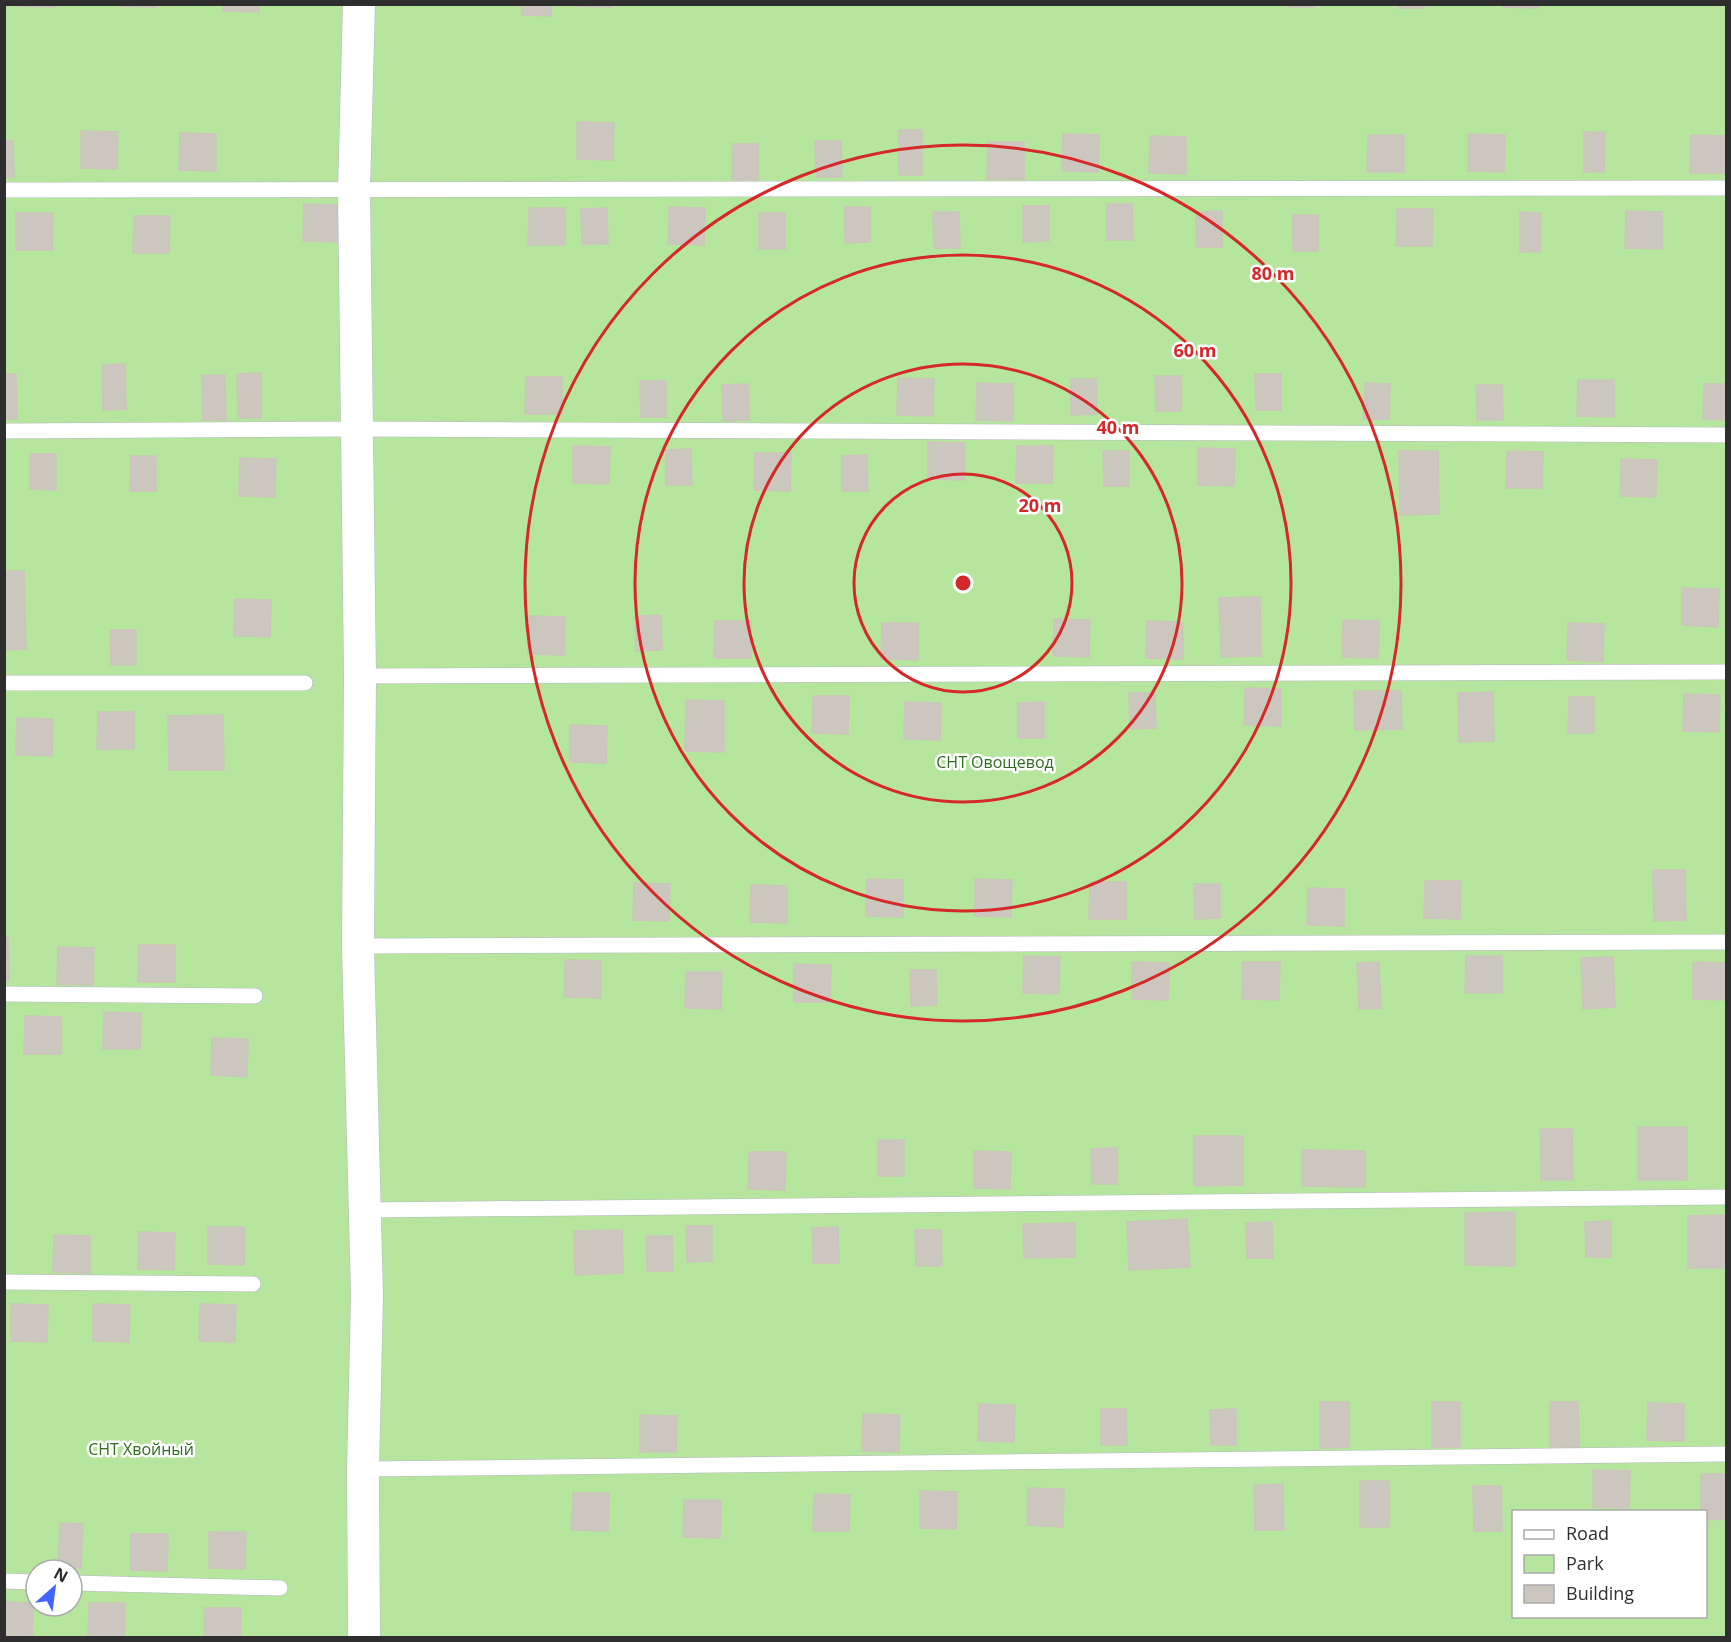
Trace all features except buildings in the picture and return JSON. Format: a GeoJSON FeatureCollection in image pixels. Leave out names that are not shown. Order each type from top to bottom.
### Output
{"type":"FeatureCollection","features":[{"type":"Feature","properties":{"kind":"street"},"geometry":{"type":"LineString","coordinates":[[359,4],[354,189],[360,676],[357,946],[366,1210],[364,1638]]}},
{"type":"Feature","properties":{"kind":"lane"},"geometry":{"type":"LineString","coordinates":[[4,190],[1726,188]]}},
{"type":"Feature","properties":{"kind":"lane"},"geometry":{"type":"LineString","coordinates":[[4,431],[356,429],[1726,435]]}},
{"type":"Feature","properties":{"kind":"lane"},"geometry":{"type":"LineString","coordinates":[[360,676],[1726,672]]}},
{"type":"Feature","properties":{"kind":"lane"},"geometry":{"type":"LineString","coordinates":[[4,683],[305,683]]}},
{"type":"Feature","properties":{"kind":"lane"},"geometry":{"type":"LineString","coordinates":[[357,946],[1726,942]]}},
{"type":"Feature","properties":{"kind":"lane"},"geometry":{"type":"LineString","coordinates":[[4,994],[255,996]]}},
{"type":"Feature","properties":{"kind":"lane"},"geometry":{"type":"LineString","coordinates":[[366,1210],[1726,1197]]}},
{"type":"Feature","properties":{"kind":"lane"},"geometry":{"type":"LineString","coordinates":[[4,1282],[253,1284]]}},
{"type":"Feature","properties":{"kind":"lane"},"geometry":{"type":"LineString","coordinates":[[363,1469],[1726,1454]]}},
{"type":"Feature","properties":{"kind":"lane"},"geometry":{"type":"LineString","coordinates":[[4,1581],[24,1582]]}},
{"type":"Feature","properties":{"kind":"lane"},"geometry":{"type":"LineString","coordinates":[[84,1583],[280,1587]]}},
{"type":"Feature","properties":{"kind":"green space","name":"СНТ Овощевод"},"geometry":{"type":"Polygon","coordinates":[[[5,5],[1726,5],[1726,1637],[5,1638],[5,5]]]}},
{"type":"Feature","properties":{"kind":"park label","name":"СНТ Хвойный"},"geometry":{"type":"Point","coordinates":[141,1449]}}]}
